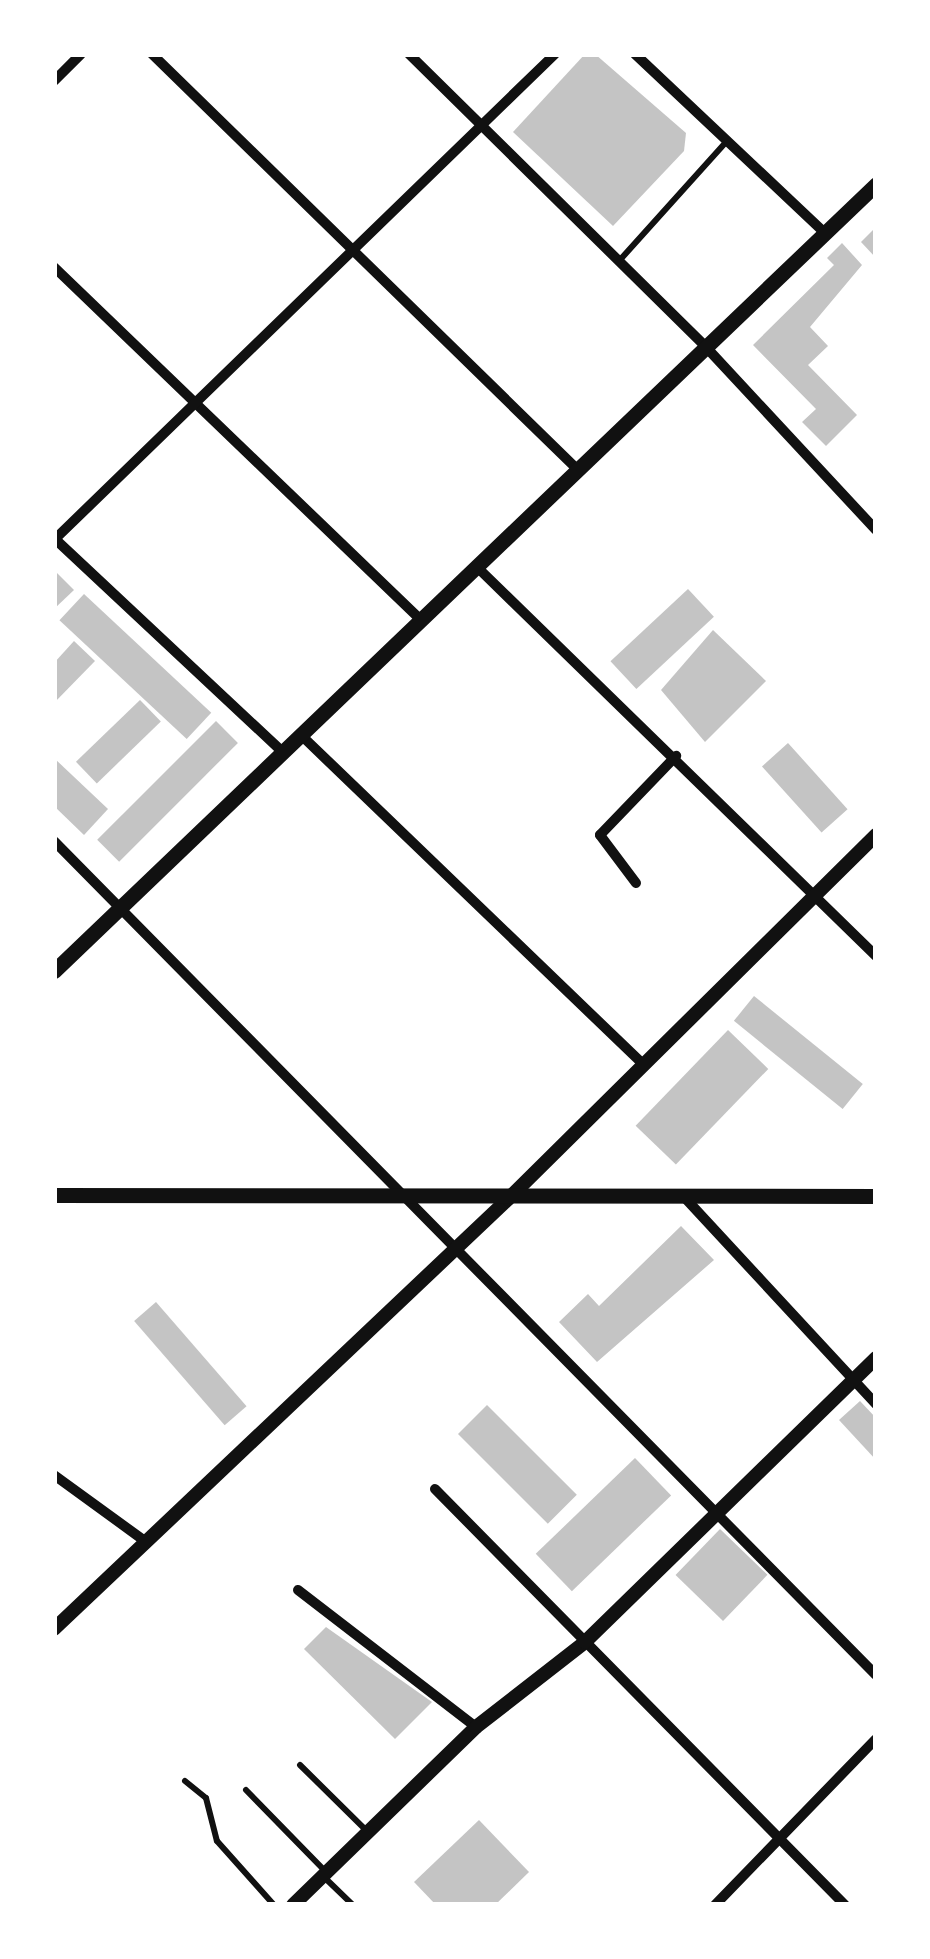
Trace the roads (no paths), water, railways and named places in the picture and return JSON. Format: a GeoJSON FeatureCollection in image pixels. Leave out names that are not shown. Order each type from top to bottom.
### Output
{"type":"FeatureCollection","features":[{"type":"Feature","properties":{"kind":"main road"},"geometry":{"type":"LineString","coordinates":[[54,971],[876,184]]}},
{"type":"Feature","properties":{"kind":"main road"},"geometry":{"type":"LineString","coordinates":[[54,1195],[876,1196]]}},
{"type":"Feature","properties":{"kind":"street"},"geometry":{"type":"LineString","coordinates":[[54,81],[81,54]]}},
{"type":"Feature","properties":{"kind":"street"},"geometry":{"type":"LineString","coordinates":[[152,54],[577,469]]}},
{"type":"Feature","properties":{"kind":"street"},"geometry":{"type":"LineString","coordinates":[[410,54],[705,346],[876,530]]}},
{"type":"Feature","properties":{"kind":"street"},"geometry":{"type":"LineString","coordinates":[[284,753],[54,539],[556,54]]}},
{"type":"Feature","properties":{"kind":"street"},"geometry":{"type":"LineString","coordinates":[[635,54],[824,232]]}},
{"type":"Feature","properties":{"kind":"street"},"geometry":{"type":"LineString","coordinates":[[54,267],[194,408],[421,620]]}},
{"type":"Feature","properties":{"kind":"street"},"geometry":{"type":"LineString","coordinates":[[478,568],[816,890],[876,956]]}},
{"type":"Feature","properties":{"kind":"street"},"geometry":{"type":"LineString","coordinates":[[302,736],[640,1061]]}},
{"type":"Feature","properties":{"kind":"street"},"geometry":{"type":"LineString","coordinates":[[636,883],[601,835],[676,756]]}},
{"type":"Feature","properties":{"kind":"street"},"geometry":{"type":"LineString","coordinates":[[54,1629],[508,1199],[640,1061],[876,835]]}},
{"type":"Feature","properties":{"kind":"street"},"geometry":{"type":"LineString","coordinates":[[54,841],[123,904],[404,1197],[876,1675]]}},
{"type":"Feature","properties":{"kind":"street"},"geometry":{"type":"LineString","coordinates":[[686,1199],[876,1404]]}},
{"type":"Feature","properties":{"kind":"street"},"geometry":{"type":"LineString","coordinates":[[293,1905],[476,1727],[585,1642],[876,1358]]}},
{"type":"Feature","properties":{"kind":"street"},"geometry":{"type":"LineString","coordinates":[[54,1475],[145,1541]]}},
{"type":"Feature","properties":{"kind":"street"},"geometry":{"type":"LineString","coordinates":[[435,1489],[845,1905]]}},
{"type":"Feature","properties":{"kind":"street"},"geometry":{"type":"LineString","coordinates":[[298,1590],[476,1727]]}},
{"type":"Feature","properties":{"kind":"street"},"geometry":{"type":"LineString","coordinates":[[716,1905],[876,1739]]}},
{"type":"Feature","properties":{"kind":"lane"},"geometry":{"type":"LineString","coordinates":[[620,261],[727,141]]}},
{"type":"Feature","properties":{"kind":"lane"},"geometry":{"type":"LineString","coordinates":[[300,1765],[368,1832]]}},
{"type":"Feature","properties":{"kind":"lane"},"geometry":{"type":"LineString","coordinates":[[185,1781],[206,1798],[217,1841],[274,1905]]}},
{"type":"Feature","properties":{"kind":"lane"},"geometry":{"type":"LineString","coordinates":[[246,1790],[353,1905]]}}]}
